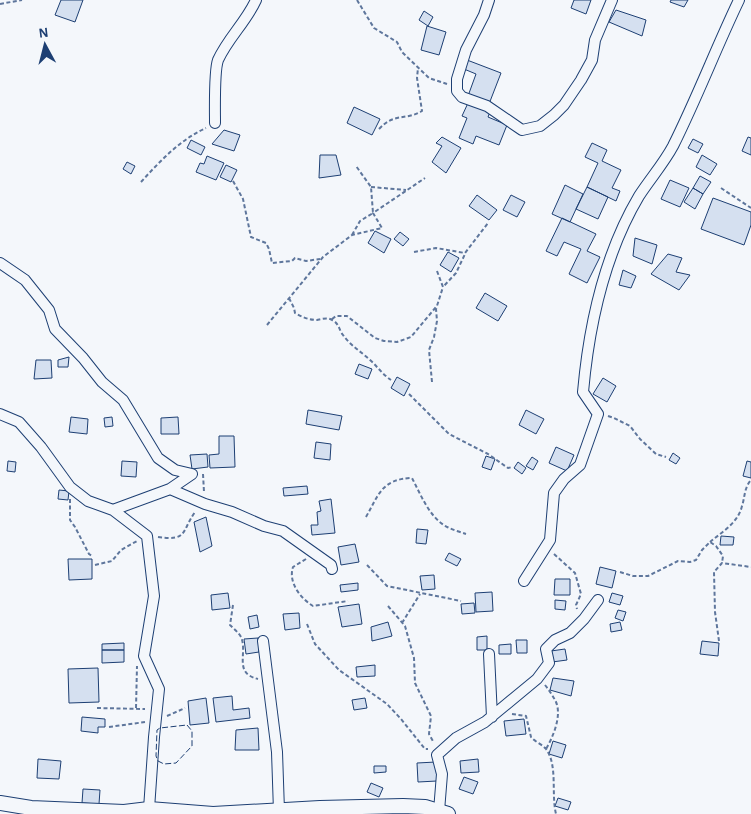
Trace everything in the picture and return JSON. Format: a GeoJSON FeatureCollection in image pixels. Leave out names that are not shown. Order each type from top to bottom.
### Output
{"type":"FeatureCollection","features":[{"type":"Feature","properties":{"kind":"street"},"geometry":{"type":"LineString","coordinates":[[215,123],[217,62],[232,36],[248,17],[256,0]]}},
{"type":"Feature","properties":{"kind":"street"},"geometry":{"type":"LineString","coordinates":[[489,0],[484,15],[466,50],[457,78],[457,89],[462,96],[487,106],[522,130],[540,126],[564,105],[592,60],[594,40],[612,0]]}},
{"type":"Feature","properties":{"kind":"street"},"geometry":{"type":"LineString","coordinates":[[524,581],[550,540],[554,493],[564,479],[580,465],[598,414],[583,392],[586,354],[597,300],[619,236],[639,197],[672,147],[739,0]]}},
{"type":"Feature","properties":{"kind":"street"},"geometry":{"type":"LineString","coordinates":[[0,263],[25,280],[49,310],[55,329],[83,358],[102,382],[123,400],[158,458],[175,470],[192,474],[170,489],[113,510]]}},
{"type":"Feature","properties":{"kind":"street"},"geometry":{"type":"LineString","coordinates":[[0,414],[19,422],[25,428],[70,487],[88,501],[113,510],[147,536],[154,596],[144,656],[160,689],[149,809]]}},
{"type":"Feature","properties":{"kind":"street"},"geometry":{"type":"LineString","coordinates":[[170,489],[264,526],[283,531],[331,565],[332,569]]}},
{"type":"Feature","properties":{"kind":"street"},"geometry":{"type":"LineString","coordinates":[[0,803],[31,808],[124,812],[149,809],[214,814],[403,806],[425,807],[444,812],[442,774],[437,755],[456,738],[486,722],[538,679],[549,663],[546,649],[555,640],[570,633],[583,620],[598,600]]}},
{"type":"Feature","properties":{"kind":"street"},"geometry":{"type":"LineString","coordinates":[[263,641],[277,752],[279,810]]}},
{"type":"Feature","properties":{"kind":"street"},"geometry":{"type":"LineString","coordinates":[[489,654],[492,717]]}},
{"type":"Feature","properties":{"kind":"path"},"geometry":{"type":"LineString","coordinates":[[0,4],[22,0]]}},
{"type":"Feature","properties":{"kind":"path"},"geometry":{"type":"LineString","coordinates":[[356,0],[374,28],[397,42],[402,52],[429,78],[457,89]]}},
{"type":"Feature","properties":{"kind":"path"},"geometry":{"type":"LineString","coordinates":[[379,129],[394,117],[414,115],[422,111],[416,78],[418,68]]}},
{"type":"Feature","properties":{"kind":"path"},"geometry":{"type":"LineString","coordinates":[[141,182],[194,133],[215,123]]}},
{"type":"Feature","properties":{"kind":"path"},"geometry":{"type":"LineString","coordinates":[[352,235],[382,228],[373,213],[372,187],[356,166]]}},
{"type":"Feature","properties":{"kind":"path"},"geometry":{"type":"LineString","coordinates":[[267,325],[321,259],[352,235],[360,221],[425,178]]}},
{"type":"Feature","properties":{"kind":"path"},"geometry":{"type":"LineString","coordinates":[[232,181],[243,199],[250,237],[266,243],[272,264],[292,261],[295,258],[306,261],[321,259]]}},
{"type":"Feature","properties":{"kind":"path"},"geometry":{"type":"LineString","coordinates":[[372,187],[407,190]]}},
{"type":"Feature","properties":{"kind":"path"},"geometry":{"type":"LineString","coordinates":[[721,188],[751,208]]}},
{"type":"Feature","properties":{"kind":"path"},"geometry":{"type":"LineString","coordinates":[[289,298],[295,313],[308,319],[332,319],[336,316],[347,316],[375,338],[397,342],[411,337],[436,307],[443,287],[456,273],[465,253],[488,223]]}},
{"type":"Feature","properties":{"kind":"path"},"geometry":{"type":"LineString","coordinates":[[414,252],[436,248],[465,253]]}},
{"type":"Feature","properties":{"kind":"path"},"geometry":{"type":"LineString","coordinates":[[437,271],[443,287]]}},
{"type":"Feature","properties":{"kind":"path"},"geometry":{"type":"LineString","coordinates":[[432,382],[429,350],[437,321],[436,307]]}},
{"type":"Feature","properties":{"kind":"path"},"geometry":{"type":"LineString","coordinates":[[332,319],[338,324],[342,335],[357,350],[370,359],[382,374],[391,380]]}},
{"type":"Feature","properties":{"kind":"path"},"geometry":{"type":"LineString","coordinates":[[409,394],[449,434],[488,454],[508,468],[512,468]]}},
{"type":"Feature","properties":{"kind":"path"},"geometry":{"type":"LineString","coordinates":[[598,414],[614,418],[630,426],[640,439],[656,454],[666,457]]}},
{"type":"Feature","properties":{"kind":"path"},"geometry":{"type":"LineString","coordinates":[[95,564],[112,561],[121,550],[147,536],[180,538],[201,502],[204,491],[204,475],[200,471]]}},
{"type":"Feature","properties":{"kind":"path"},"geometry":{"type":"LineString","coordinates":[[366,517],[376,498],[389,482],[398,478],[412,478],[423,501],[437,518],[447,527],[466,534]]}},
{"type":"Feature","properties":{"kind":"path"},"geometry":{"type":"LineString","coordinates":[[620,572],[633,576],[648,576],[678,561],[690,562],[696,560],[702,550],[730,526],[739,513],[747,486],[751,480]]}},
{"type":"Feature","properties":{"kind":"path"},"geometry":{"type":"LineString","coordinates":[[70,487],[70,520],[89,554],[92,556]]}},
{"type":"Feature","properties":{"kind":"path"},"geometry":{"type":"LineString","coordinates":[[710,542],[724,556],[722,563],[714,572],[715,612],[719,641]]}},
{"type":"Feature","properties":{"kind":"path"},"geometry":{"type":"LineString","coordinates":[[546,548],[575,573],[581,594],[576,605],[583,620]]}},
{"type":"Feature","properties":{"kind":"path"},"geometry":{"type":"LineString","coordinates":[[317,555],[293,566],[292,572],[295,588],[313,606],[348,601]]}},
{"type":"Feature","properties":{"kind":"path"},"geometry":{"type":"LineString","coordinates":[[722,563],[751,567]]}},
{"type":"Feature","properties":{"kind":"path"},"geometry":{"type":"LineString","coordinates":[[367,565],[387,586],[461,601]]}},
{"type":"Feature","properties":{"kind":"path"},"geometry":{"type":"LineString","coordinates":[[402,623],[420,594]]}},
{"type":"Feature","properties":{"kind":"path"},"geometry":{"type":"LineString","coordinates":[[233,604],[230,625],[240,635],[242,641],[242,666],[254,678],[267,681]]}},
{"type":"Feature","properties":{"kind":"path"},"geometry":{"type":"LineString","coordinates":[[388,606],[404,626],[414,658],[414,683],[431,716],[429,734],[440,752]]}},
{"type":"Feature","properties":{"kind":"path"},"geometry":{"type":"LineString","coordinates":[[307,624],[315,644],[340,670],[387,704],[425,748],[440,752]]}},
{"type":"Feature","properties":{"kind":"path"},"geometry":{"type":"LineString","coordinates":[[136,708],[137,663]]}},
{"type":"Feature","properties":{"kind":"path"},"geometry":{"type":"LineString","coordinates":[[542,673],[544,683],[557,704],[557,723],[546,749]]}},
{"type":"Feature","properties":{"kind":"path"},"geometry":{"type":"LineString","coordinates":[[97,708],[136,708],[150,711],[156,719]]}},
{"type":"Feature","properties":{"kind":"path"},"geometry":{"type":"LineString","coordinates":[[109,727],[151,721],[185,708]]}},
{"type":"Feature","properties":{"kind":"path"},"geometry":{"type":"LineString","coordinates":[[502,709],[509,714],[526,716],[531,737],[546,749],[554,772],[553,801],[556,814]]}},
{"type":"Feature","properties":{"kind":"building"},"geometry":{"type":"Polygon","coordinates":[[[61,0],[83,0],[75,22],[55,15],[61,0]]]}},
{"type":"Feature","properties":{"kind":"building"},"geometry":{"type":"Polygon","coordinates":[[[574,0],[591,0],[586,14],[571,8],[574,0]]]}},
{"type":"Feature","properties":{"kind":"building"},"geometry":{"type":"Polygon","coordinates":[[[671,0],[688,0],[684,7],[670,2],[671,0]]]}},
{"type":"Feature","properties":{"kind":"building"},"geometry":{"type":"Polygon","coordinates":[[[616,10],[646,20],[642,36],[609,22],[616,10]]]}},
{"type":"Feature","properties":{"kind":"building"},"geometry":{"type":"Polygon","coordinates":[[[424,11],[433,17],[428,26],[419,20],[424,11]]]}},
{"type":"Feature","properties":{"kind":"building"},"geometry":{"type":"Polygon","coordinates":[[[427,26],[446,32],[439,55],[421,50],[427,26]]]}},
{"type":"Feature","properties":{"kind":"building"},"geometry":{"type":"Polygon","coordinates":[[[467,60],[501,73],[489,104],[468,96],[476,74],[464,69],[467,60]]]}},
{"type":"Feature","properties":{"kind":"building"},"geometry":{"type":"Polygon","coordinates":[[[468,103],[490,112],[488,117],[507,125],[499,145],[476,136],[473,144],[459,138],[467,118],[462,116],[468,103]]]}},
{"type":"Feature","properties":{"kind":"building"},"geometry":{"type":"Polygon","coordinates":[[[354,107],[380,119],[372,135],[347,123],[354,107]]]}},
{"type":"Feature","properties":{"kind":"building"},"geometry":{"type":"Polygon","coordinates":[[[224,130],[240,135],[234,151],[212,144],[224,130]]]}},
{"type":"Feature","properties":{"kind":"building"},"geometry":{"type":"Polygon","coordinates":[[[442,137],[461,148],[446,173],[432,162],[442,146],[436,143],[442,137]]]}},
{"type":"Feature","properties":{"kind":"building"},"geometry":{"type":"Polygon","coordinates":[[[748,137],[751,138],[751,155],[742,151],[748,137]]]}},
{"type":"Feature","properties":{"kind":"building"},"geometry":{"type":"Polygon","coordinates":[[[693,139],[703,144],[698,153],[688,148],[693,139]]]}},
{"type":"Feature","properties":{"kind":"building"},"geometry":{"type":"Polygon","coordinates":[[[191,140],[205,147],[201,155],[187,148],[191,140]]]}},
{"type":"Feature","properties":{"kind":"building"},"geometry":{"type":"Polygon","coordinates":[[[592,143],[607,150],[602,161],[621,170],[612,188],[620,191],[616,201],[587,187],[598,163],[585,157],[592,143]]]}},
{"type":"Feature","properties":{"kind":"building"},"geometry":{"type":"Polygon","coordinates":[[[320,155],[336,155],[341,175],[319,178],[320,155]]]}},
{"type":"Feature","properties":{"kind":"building"},"geometry":{"type":"Polygon","coordinates":[[[702,155],[717,164],[710,175],[696,167],[702,155]]]}},
{"type":"Feature","properties":{"kind":"building"},"geometry":{"type":"Polygon","coordinates":[[[207,156],[224,163],[216,180],[196,172],[200,163],[204,164],[207,156]]]}},
{"type":"Feature","properties":{"kind":"building"},"geometry":{"type":"Polygon","coordinates":[[[127,162],[135,166],[131,174],[123,169],[127,162]]]}},
{"type":"Feature","properties":{"kind":"building"},"geometry":{"type":"Polygon","coordinates":[[[226,165],[237,170],[231,182],[220,177],[226,165]]]}},
{"type":"Feature","properties":{"kind":"building"},"geometry":{"type":"Polygon","coordinates":[[[700,176],[711,182],[703,194],[693,188],[700,176]]]}},
{"type":"Feature","properties":{"kind":"building"},"geometry":{"type":"Polygon","coordinates":[[[670,180],[689,188],[680,207],[661,199],[670,180]]]}},
{"type":"Feature","properties":{"kind":"building"},"geometry":{"type":"Polygon","coordinates":[[[565,185],[583,194],[570,222],[552,214],[565,185]]]}},
{"type":"Feature","properties":{"kind":"building"},"geometry":{"type":"Polygon","coordinates":[[[587,187],[608,197],[598,219],[576,209],[587,187]]]}},
{"type":"Feature","properties":{"kind":"building"},"geometry":{"type":"Polygon","coordinates":[[[693,188],[703,194],[695,209],[684,202],[693,188]]]}},
{"type":"Feature","properties":{"kind":"building"},"geometry":{"type":"Polygon","coordinates":[[[477,195],[497,210],[489,220],[469,206],[477,195]]]}},
{"type":"Feature","properties":{"kind":"building"},"geometry":{"type":"Polygon","coordinates":[[[511,195],[525,202],[517,217],[503,210],[511,195]]]}},
{"type":"Feature","properties":{"kind":"building"},"geometry":{"type":"Polygon","coordinates":[[[713,198],[751,212],[751,225],[744,245],[701,229],[713,198]]]}},
{"type":"Feature","properties":{"kind":"building"},"geometry":{"type":"Polygon","coordinates":[[[562,218],[596,234],[587,251],[600,257],[587,283],[569,274],[581,249],[564,242],[557,256],[546,251],[562,218]]]}},
{"type":"Feature","properties":{"kind":"building"},"geometry":{"type":"Polygon","coordinates":[[[375,231],[391,239],[384,253],[368,243],[375,231]]]}},
{"type":"Feature","properties":{"kind":"building"},"geometry":{"type":"Polygon","coordinates":[[[400,232],[409,239],[403,246],[394,239],[400,232]]]}},
{"type":"Feature","properties":{"kind":"building"},"geometry":{"type":"Polygon","coordinates":[[[635,238],[657,245],[652,264],[633,256],[635,238]]]}},
{"type":"Feature","properties":{"kind":"building"},"geometry":{"type":"Polygon","coordinates":[[[448,252],[459,258],[451,272],[440,265],[448,252]]]}},
{"type":"Feature","properties":{"kind":"building"},"geometry":{"type":"Polygon","coordinates":[[[668,254],[682,258],[676,272],[690,275],[679,290],[651,274],[668,254]]]}},
{"type":"Feature","properties":{"kind":"building"},"geometry":{"type":"Polygon","coordinates":[[[623,270],[636,276],[631,288],[619,285],[623,270]]]}},
{"type":"Feature","properties":{"kind":"building"},"geometry":{"type":"Polygon","coordinates":[[[485,293],[507,306],[498,321],[476,308],[485,293]]]}},
{"type":"Feature","properties":{"kind":"building"},"geometry":{"type":"Polygon","coordinates":[[[69,357],[68,367],[58,367],[58,360],[69,357]]]}},
{"type":"Feature","properties":{"kind":"building"},"geometry":{"type":"Polygon","coordinates":[[[36,360],[51,360],[52,378],[34,379],[36,360]]]}},
{"type":"Feature","properties":{"kind":"building"},"geometry":{"type":"Polygon","coordinates":[[[359,364],[372,369],[368,379],[355,374],[359,364]]]}},
{"type":"Feature","properties":{"kind":"building"},"geometry":{"type":"Polygon","coordinates":[[[397,377],[410,384],[404,396],[391,388],[397,377]]]}},
{"type":"Feature","properties":{"kind":"building"},"geometry":{"type":"Polygon","coordinates":[[[603,378],[616,386],[607,402],[593,394],[603,378]]]}},
{"type":"Feature","properties":{"kind":"building"},"geometry":{"type":"Polygon","coordinates":[[[308,410],[342,416],[339,430],[306,424],[308,410]]]}},
{"type":"Feature","properties":{"kind":"building"},"geometry":{"type":"Polygon","coordinates":[[[526,410],[544,419],[536,434],[519,425],[526,410]]]}},
{"type":"Feature","properties":{"kind":"building"},"geometry":{"type":"Polygon","coordinates":[[[71,417],[88,419],[87,434],[69,432],[71,417]]]}},
{"type":"Feature","properties":{"kind":"building"},"geometry":{"type":"Polygon","coordinates":[[[112,417],[113,426],[105,427],[104,418],[112,417]]]}},
{"type":"Feature","properties":{"kind":"building"},"geometry":{"type":"Polygon","coordinates":[[[178,417],[179,434],[161,434],[161,418],[178,417]]]}},
{"type":"Feature","properties":{"kind":"building"},"geometry":{"type":"Polygon","coordinates":[[[219,436],[234,436],[235,467],[210,468],[209,455],[219,454],[219,436]]]}},
{"type":"Feature","properties":{"kind":"building"},"geometry":{"type":"Polygon","coordinates":[[[316,442],[331,444],[330,460],[314,458],[316,442]]]}},
{"type":"Feature","properties":{"kind":"building"},"geometry":{"type":"Polygon","coordinates":[[[556,447],[574,455],[567,471],[549,463],[556,447]]]}},
{"type":"Feature","properties":{"kind":"building"},"geometry":{"type":"Polygon","coordinates":[[[673,453],[680,458],[676,464],[669,460],[673,453]]]}},
{"type":"Feature","properties":{"kind":"building"},"geometry":{"type":"Polygon","coordinates":[[[207,454],[208,467],[192,469],[190,455],[207,454]]]}},
{"type":"Feature","properties":{"kind":"building"},"geometry":{"type":"Polygon","coordinates":[[[486,456],[495,459],[491,470],[482,467],[486,456]]]}},
{"type":"Feature","properties":{"kind":"building"},"geometry":{"type":"Polygon","coordinates":[[[532,457],[538,461],[533,470],[526,466],[532,457]]]}},
{"type":"Feature","properties":{"kind":"building"},"geometry":{"type":"Polygon","coordinates":[[[8,461],[16,462],[15,472],[7,471],[8,461]]]}},
{"type":"Feature","properties":{"kind":"building"},"geometry":{"type":"Polygon","coordinates":[[[122,461],[137,462],[136,477],[121,476],[122,461]]]}},
{"type":"Feature","properties":{"kind":"building"},"geometry":{"type":"Polygon","coordinates":[[[747,461],[751,462],[751,478],[743,476],[747,461]]]}},
{"type":"Feature","properties":{"kind":"building"},"geometry":{"type":"Polygon","coordinates":[[[518,462],[526,468],[522,474],[514,468],[518,462]]]}},
{"type":"Feature","properties":{"kind":"building"},"geometry":{"type":"Polygon","coordinates":[[[307,486],[308,494],[284,496],[283,488],[307,486]]]}},
{"type":"Feature","properties":{"kind":"building"},"geometry":{"type":"Polygon","coordinates":[[[59,490],[69,491],[68,500],[58,499],[59,490]]]}},
{"type":"Feature","properties":{"kind":"building"},"geometry":{"type":"Polygon","coordinates":[[[331,499],[335,533],[312,535],[311,525],[318,525],[317,512],[321,511],[319,501],[331,499]]]}},
{"type":"Feature","properties":{"kind":"building"},"geometry":{"type":"Polygon","coordinates":[[[206,517],[212,546],[200,552],[194,522],[206,517]]]}},
{"type":"Feature","properties":{"kind":"building"},"geometry":{"type":"Polygon","coordinates":[[[417,529],[428,530],[426,544],[416,543],[417,529]]]}},
{"type":"Feature","properties":{"kind":"building"},"geometry":{"type":"Polygon","coordinates":[[[721,536],[734,537],[733,545],[720,545],[721,536]]]}},
{"type":"Feature","properties":{"kind":"building"},"geometry":{"type":"Polygon","coordinates":[[[355,544],[359,562],[341,565],[338,547],[355,544]]]}},
{"type":"Feature","properties":{"kind":"building"},"geometry":{"type":"Polygon","coordinates":[[[449,553],[461,559],[457,566],[445,560],[449,553]]]}},
{"type":"Feature","properties":{"kind":"building"},"geometry":{"type":"Polygon","coordinates":[[[68,559],[92,559],[92,579],[69,580],[68,559]]]}},
{"type":"Feature","properties":{"kind":"building"},"geometry":{"type":"Polygon","coordinates":[[[600,567],[616,571],[612,588],[596,584],[600,567]]]}},
{"type":"Feature","properties":{"kind":"building"},"geometry":{"type":"Polygon","coordinates":[[[434,575],[435,589],[422,590],[420,576],[434,575]]]}},
{"type":"Feature","properties":{"kind":"building"},"geometry":{"type":"Polygon","coordinates":[[[555,579],[570,579],[570,595],[554,595],[555,579]]]}},
{"type":"Feature","properties":{"kind":"building"},"geometry":{"type":"Polygon","coordinates":[[[358,583],[358,590],[341,592],[340,585],[358,583]]]}},
{"type":"Feature","properties":{"kind":"building"},"geometry":{"type":"Polygon","coordinates":[[[492,592],[493,611],[476,612],[475,593],[492,592]]]}},
{"type":"Feature","properties":{"kind":"building"},"geometry":{"type":"Polygon","coordinates":[[[228,593],[230,608],[212,610],[211,595],[228,593]]]}},
{"type":"Feature","properties":{"kind":"building"},"geometry":{"type":"Polygon","coordinates":[[[612,593],[623,596],[620,605],[609,602],[612,593]]]}},
{"type":"Feature","properties":{"kind":"building"},"geometry":{"type":"Polygon","coordinates":[[[555,600],[566,601],[565,610],[555,609],[555,600]]]}},
{"type":"Feature","properties":{"kind":"building"},"geometry":{"type":"Polygon","coordinates":[[[474,603],[475,613],[462,614],[461,604],[474,603]]]}},
{"type":"Feature","properties":{"kind":"building"},"geometry":{"type":"Polygon","coordinates":[[[359,604],[362,624],[342,627],[338,607],[359,604]]]}},
{"type":"Feature","properties":{"kind":"building"},"geometry":{"type":"Polygon","coordinates":[[[618,610],[626,612],[623,621],[615,618],[618,610]]]}},
{"type":"Feature","properties":{"kind":"building"},"geometry":{"type":"Polygon","coordinates":[[[299,613],[300,628],[285,630],[283,614],[299,613]]]}},
{"type":"Feature","properties":{"kind":"building"},"geometry":{"type":"Polygon","coordinates":[[[257,615],[259,627],[250,629],[248,617],[257,615]]]}},
{"type":"Feature","properties":{"kind":"building"},"geometry":{"type":"Polygon","coordinates":[[[388,622],[392,636],[372,641],[371,627],[388,622]]]}},
{"type":"Feature","properties":{"kind":"building"},"geometry":{"type":"Polygon","coordinates":[[[620,622],[622,630],[611,632],[610,624],[620,622]]]}},
{"type":"Feature","properties":{"kind":"building"},"geometry":{"type":"Polygon","coordinates":[[[487,636],[487,650],[477,650],[477,637],[487,636]]]}},
{"type":"Feature","properties":{"kind":"building"},"geometry":{"type":"Polygon","coordinates":[[[258,638],[259,652],[246,654],[244,639],[258,638]]]}},
{"type":"Feature","properties":{"kind":"building"},"geometry":{"type":"Polygon","coordinates":[[[516,640],[527,640],[527,653],[517,653],[516,640]]]}},
{"type":"Feature","properties":{"kind":"building"},"geometry":{"type":"Polygon","coordinates":[[[702,641],[719,643],[718,656],[700,654],[702,641]]]}},
{"type":"Feature","properties":{"kind":"building"},"geometry":{"type":"Polygon","coordinates":[[[124,643],[124,650],[102,650],[102,644],[124,643]]]}},
{"type":"Feature","properties":{"kind":"building"},"geometry":{"type":"Polygon","coordinates":[[[511,644],[511,654],[499,654],[499,645],[511,644]]]}},
{"type":"Feature","properties":{"kind":"building"},"geometry":{"type":"Polygon","coordinates":[[[565,649],[567,660],[552,662],[551,651],[565,649]]]}},
{"type":"Feature","properties":{"kind":"building"},"geometry":{"type":"Polygon","coordinates":[[[102,650],[124,650],[124,662],[102,663],[102,650]]]}},
{"type":"Feature","properties":{"kind":"building"},"geometry":{"type":"Polygon","coordinates":[[[375,665],[375,676],[357,677],[356,667],[375,665]]]}},
{"type":"Feature","properties":{"kind":"building"},"geometry":{"type":"Polygon","coordinates":[[[98,668],[99,702],[69,703],[68,669],[98,668]]]}},
{"type":"Feature","properties":{"kind":"building"},"geometry":{"type":"Polygon","coordinates":[[[553,678],[574,681],[571,696],[550,690],[553,678]]]}},
{"type":"Feature","properties":{"kind":"building"},"geometry":{"type":"Polygon","coordinates":[[[232,696],[233,710],[249,708],[250,718],[216,722],[213,698],[232,696]]]}},
{"type":"Feature","properties":{"kind":"building"},"geometry":{"type":"Polygon","coordinates":[[[206,698],[209,723],[190,725],[188,701],[206,698]]]}},
{"type":"Feature","properties":{"kind":"building"},"geometry":{"type":"Polygon","coordinates":[[[365,698],[367,708],[354,710],[352,700],[365,698]]]}},
{"type":"Feature","properties":{"kind":"building"},"geometry":{"type":"Polygon","coordinates":[[[82,717],[105,719],[105,727],[98,727],[98,733],[81,731],[82,717]]]}},
{"type":"Feature","properties":{"kind":"building"},"geometry":{"type":"Polygon","coordinates":[[[524,719],[526,734],[506,736],[504,721],[524,719]]]}},
{"type":"Feature","properties":{"kind":"building"},"geometry":{"type":"Polygon","coordinates":[[[258,728],[259,750],[235,750],[236,730],[258,728]]]}},
{"type":"Feature","properties":{"kind":"building"},"geometry":{"type":"Polygon","coordinates":[[[553,741],[566,745],[562,758],[549,754],[553,741]]]}},
{"type":"Feature","properties":{"kind":"building"},"geometry":{"type":"Polygon","coordinates":[[[38,759],[61,761],[59,779],[37,778],[38,759]]]}},
{"type":"Feature","properties":{"kind":"building"},"geometry":{"type":"Polygon","coordinates":[[[478,759],[479,772],[461,773],[460,761],[478,759]]]}},
{"type":"Feature","properties":{"kind":"building"},"geometry":{"type":"Polygon","coordinates":[[[436,762],[437,781],[418,782],[417,763],[436,762]]]}},
{"type":"Feature","properties":{"kind":"building"},"geometry":{"type":"Polygon","coordinates":[[[374,766],[386,766],[386,772],[374,773],[374,766]]]}},
{"type":"Feature","properties":{"kind":"building"},"geometry":{"type":"Polygon","coordinates":[[[464,777],[478,782],[473,794],[459,789],[464,777]]]}},
{"type":"Feature","properties":{"kind":"building"},"geometry":{"type":"Polygon","coordinates":[[[371,783],[383,788],[379,797],[367,792],[371,783]]]}},
{"type":"Feature","properties":{"kind":"building"},"geometry":{"type":"Polygon","coordinates":[[[83,789],[100,790],[99,804],[82,803],[83,789]]]}},
{"type":"Feature","properties":{"kind":"building"},"geometry":{"type":"Polygon","coordinates":[[[558,798],[571,802],[568,810],[555,806],[558,798]]]}},
{"type":"Feature","properties":{"kind":"fence"},"geometry":{"type":"LineString","coordinates":[[187,725],[192,731],[192,746],[176,763],[164,764],[158,761],[156,756],[157,730],[187,725]]}}]}
